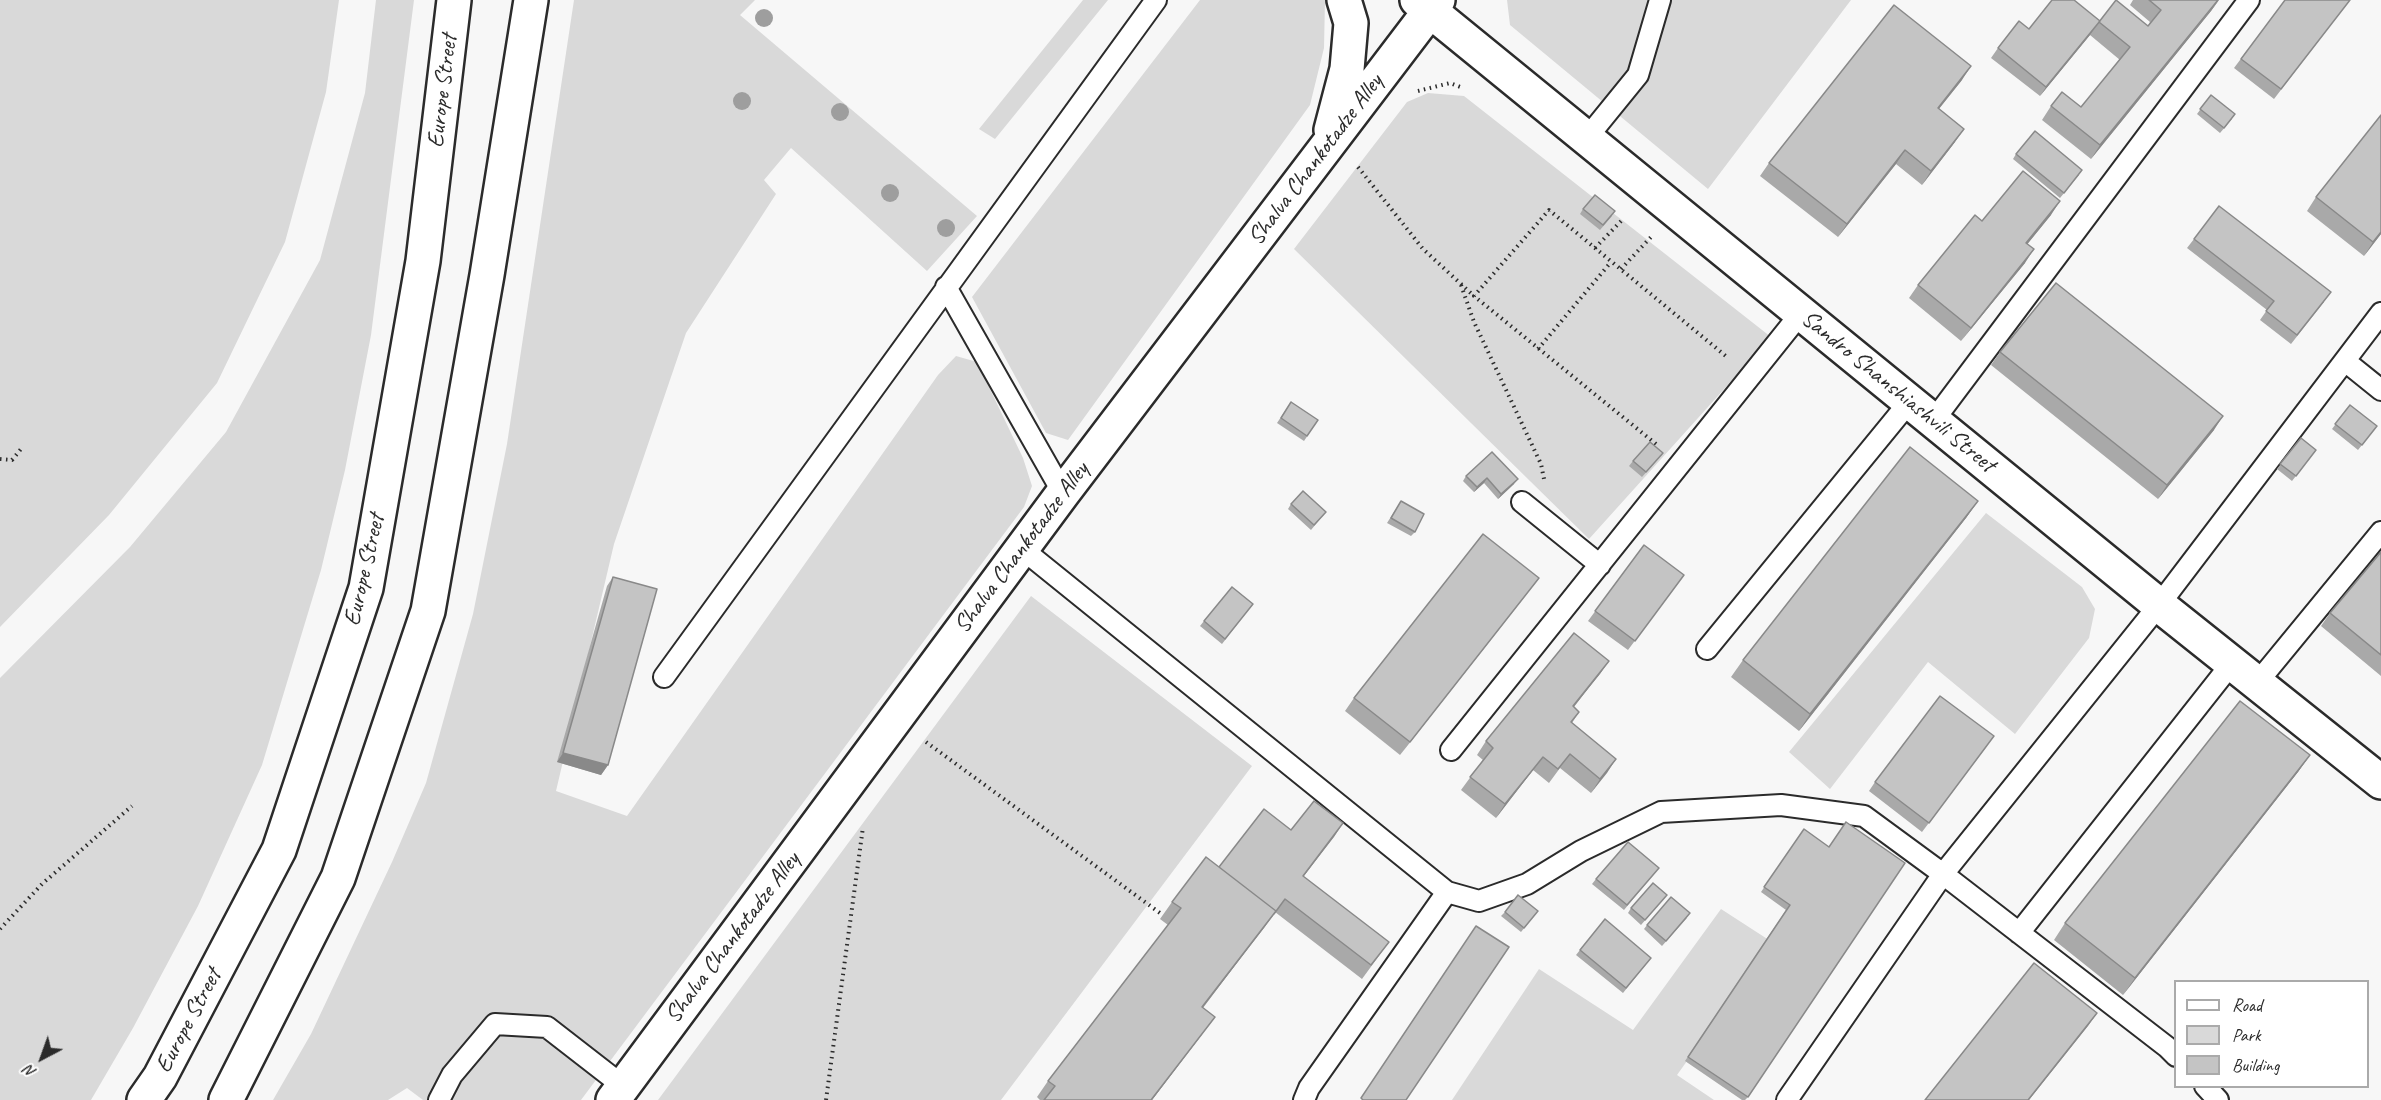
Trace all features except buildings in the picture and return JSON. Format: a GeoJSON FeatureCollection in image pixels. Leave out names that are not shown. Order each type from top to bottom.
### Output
{"type":"FeatureCollection","features":[{"type":"Feature","properties":{"kind":"street","name":"Europe Street"},"geometry":{"type":"LineString","coordinates":[[144,1100],[160,1077],[279,850],[366,588],[423,261],[454,0]]}},
{"type":"Feature","properties":{"kind":"street"},"geometry":{"type":"LineString","coordinates":[[226,1100],[338,878],[428,611],[487,275],[531,0]]}},
{"type":"Feature","properties":{"kind":"street"},"geometry":{"type":"LineString","coordinates":[[1326,147],[1347,69],[1351,23],[1344,0]]}},
{"type":"Feature","properties":{"kind":"street","name":"Shalva Chankotadze Alley"},"geometry":{"type":"LineString","coordinates":[[618,1093],[1021,548],[1326,147],[1428,3]]}},
{"type":"Feature","properties":{"kind":"street","name":"Sandro Shanshiashvili Street"},"geometry":{"type":"LineString","coordinates":[[1428,3],[1586,139],[2159,605],[2381,782]]}},
{"type":"Feature","properties":{"kind":"lane"},"geometry":{"type":"LineString","coordinates":[[663,677],[1156,0]]}},
{"type":"Feature","properties":{"kind":"lane"},"geometry":{"type":"LineString","coordinates":[[1586,139],[1638,75],[1660,0]]}},
{"type":"Feature","properties":{"kind":"lane"},"geometry":{"type":"LineString","coordinates":[[1707,649],[1922,410],[2249,0]]}},
{"type":"Feature","properties":{"kind":"lane"},"geometry":{"type":"LineString","coordinates":[[946,287],[1063,493]]}},
{"type":"Feature","properties":{"kind":"lane"},"geometry":{"type":"LineString","coordinates":[[1451,750],[1801,313]]}},
{"type":"Feature","properties":{"kind":"lane"},"geometry":{"type":"LineString","coordinates":[[1787,1100],[1943,874],[2159,605],[2381,313]]}},
{"type":"Feature","properties":{"kind":"lane"},"geometry":{"type":"LineString","coordinates":[[2345,361],[2381,390]]}},
{"type":"Feature","properties":{"kind":"lane"},"geometry":{"type":"LineString","coordinates":[[1522,502],[1600,565]]}},
{"type":"Feature","properties":{"kind":"lane"},"geometry":{"type":"LineString","coordinates":[[2258,683],[2381,532]]}},
{"type":"Feature","properties":{"kind":"lane"},"geometry":{"type":"LineString","coordinates":[[1021,548],[1447,892],[1479,901],[1527,884],[1581,851],[1661,812],[1781,805],[1864,816],[1943,874],[2167,1047],[2174,1055]]}},
{"type":"Feature","properties":{"kind":"lane"},"geometry":{"type":"LineString","coordinates":[[2019,933],[2232,663]]}},
{"type":"Feature","properties":{"kind":"lane"},"geometry":{"type":"LineString","coordinates":[[1304,1100],[1309,1088],[1447,892]]}},
{"type":"Feature","properties":{"kind":"lane"},"geometry":{"type":"LineString","coordinates":[[439,1100],[452,1075],[495,1024],[547,1027],[618,1093]]}},
{"type":"Feature","properties":{"kind":"lane"},"geometry":{"type":"LineString","coordinates":[[2207,1088],[2218,1100]]}},
{"type":"Feature","properties":{"kind":"path"},"geometry":{"type":"LineString","coordinates":[[1416,92],[1450,83],[1471,91]]}},
{"type":"Feature","properties":{"kind":"path"},"geometry":{"type":"LineString","coordinates":[[1358,166],[1423,249],[1461,285],[1680,464]]}},
{"type":"Feature","properties":{"kind":"path"},"geometry":{"type":"LineString","coordinates":[[1473,296],[1549,210],[1751,376]]}},
{"type":"Feature","properties":{"kind":"path"},"geometry":{"type":"LineString","coordinates":[[1595,248],[1626,215]]}},
{"type":"Feature","properties":{"kind":"path"},"geometry":{"type":"LineString","coordinates":[[1643,229],[1661,243]]}},
{"type":"Feature","properties":{"kind":"path"},"geometry":{"type":"LineString","coordinates":[[1621,269],[1652,236]]}},
{"type":"Feature","properties":{"kind":"path"},"geometry":{"type":"LineString","coordinates":[[1538,349],[1611,262]]}},
{"type":"Feature","properties":{"kind":"path"},"geometry":{"type":"LineString","coordinates":[[1461,285],[1474,322],[1541,464],[1556,530]]}},
{"type":"Feature","properties":{"kind":"path"},"geometry":{"type":"LineString","coordinates":[[0,459],[12,460],[21,448]]}},
{"type":"Feature","properties":{"kind":"path"},"geometry":{"type":"LineString","coordinates":[[925,741],[1160,913]]}},
{"type":"Feature","properties":{"kind":"path"},"geometry":{"type":"LineString","coordinates":[[0,929],[42,884],[132,806]]}},
{"type":"Feature","properties":{"kind":"path"},"geometry":{"type":"LineString","coordinates":[[826,1100],[864,822]]}},
{"type":"Feature","properties":{"kind":"green space"},"geometry":{"type":"Polygon","coordinates":[[[0,0],[339,0],[326,92],[285,242],[217,383],[109,515],[0,627],[0,0]]]}},
{"type":"Feature","properties":{"kind":"green space"},"geometry":{"type":"Polygon","coordinates":[[[376,0],[414,0],[371,335],[345,470],[321,570],[262,765],[198,906],[133,1028],[91,1100],[0,1100],[0,678],[130,547],[226,432],[320,260],[365,93],[376,0]]]}},
{"type":"Feature","properties":{"kind":"green space"},"geometry":{"type":"Polygon","coordinates":[[[574,0],[755,0],[740,15],[977,216],[927,271],[791,148],[764,180],[776,194],[686,333],[614,544],[556,791],[627,816],[938,375],[956,356],[977,362],[1023,458],[1032,486],[1024,507],[581,1100],[423,1100],[407,1088],[388,1100],[273,1100],[311,1034],[392,862],[426,783],[473,614],[507,444],[574,0]]]}},
{"type":"Feature","properties":{"kind":"green space"},"geometry":{"type":"Polygon","coordinates":[[[1083,0],[1108,0],[995,139],[979,129],[1083,0]]]}},
{"type":"Feature","properties":{"kind":"green space"},"geometry":{"type":"Polygon","coordinates":[[[1200,0],[1325,0],[1324,48],[1310,105],[1068,440],[1046,433],[972,297],[1200,0]]]}},
{"type":"Feature","properties":{"kind":"green space"},"geometry":{"type":"Polygon","coordinates":[[[1507,0],[1851,0],[1708,189],[1510,25],[1507,0]]]}},
{"type":"Feature","properties":{"kind":"green space"},"geometry":{"type":"Polygon","coordinates":[[[1428,93],[1464,96],[1771,337],[1589,539],[1294,249],[1407,102],[1428,93]]]}},
{"type":"Feature","properties":{"kind":"green space"},"geometry":{"type":"Polygon","coordinates":[[[1986,513],[2082,587],[2095,609],[2089,638],[2015,734],[1928,662],[1830,789],[1789,752],[1986,513]]]}},
{"type":"Feature","properties":{"kind":"green space"},"geometry":{"type":"Polygon","coordinates":[[[1031,596],[1252,766],[1001,1100],[658,1100],[1031,596]]]}},
{"type":"Feature","properties":{"kind":"green space"},"geometry":{"type":"Polygon","coordinates":[[[1721,909],[1772,942],[1677,1075],[1714,1100],[1452,1100],[1539,969],[1633,1030],[1721,909]]]}}]}
